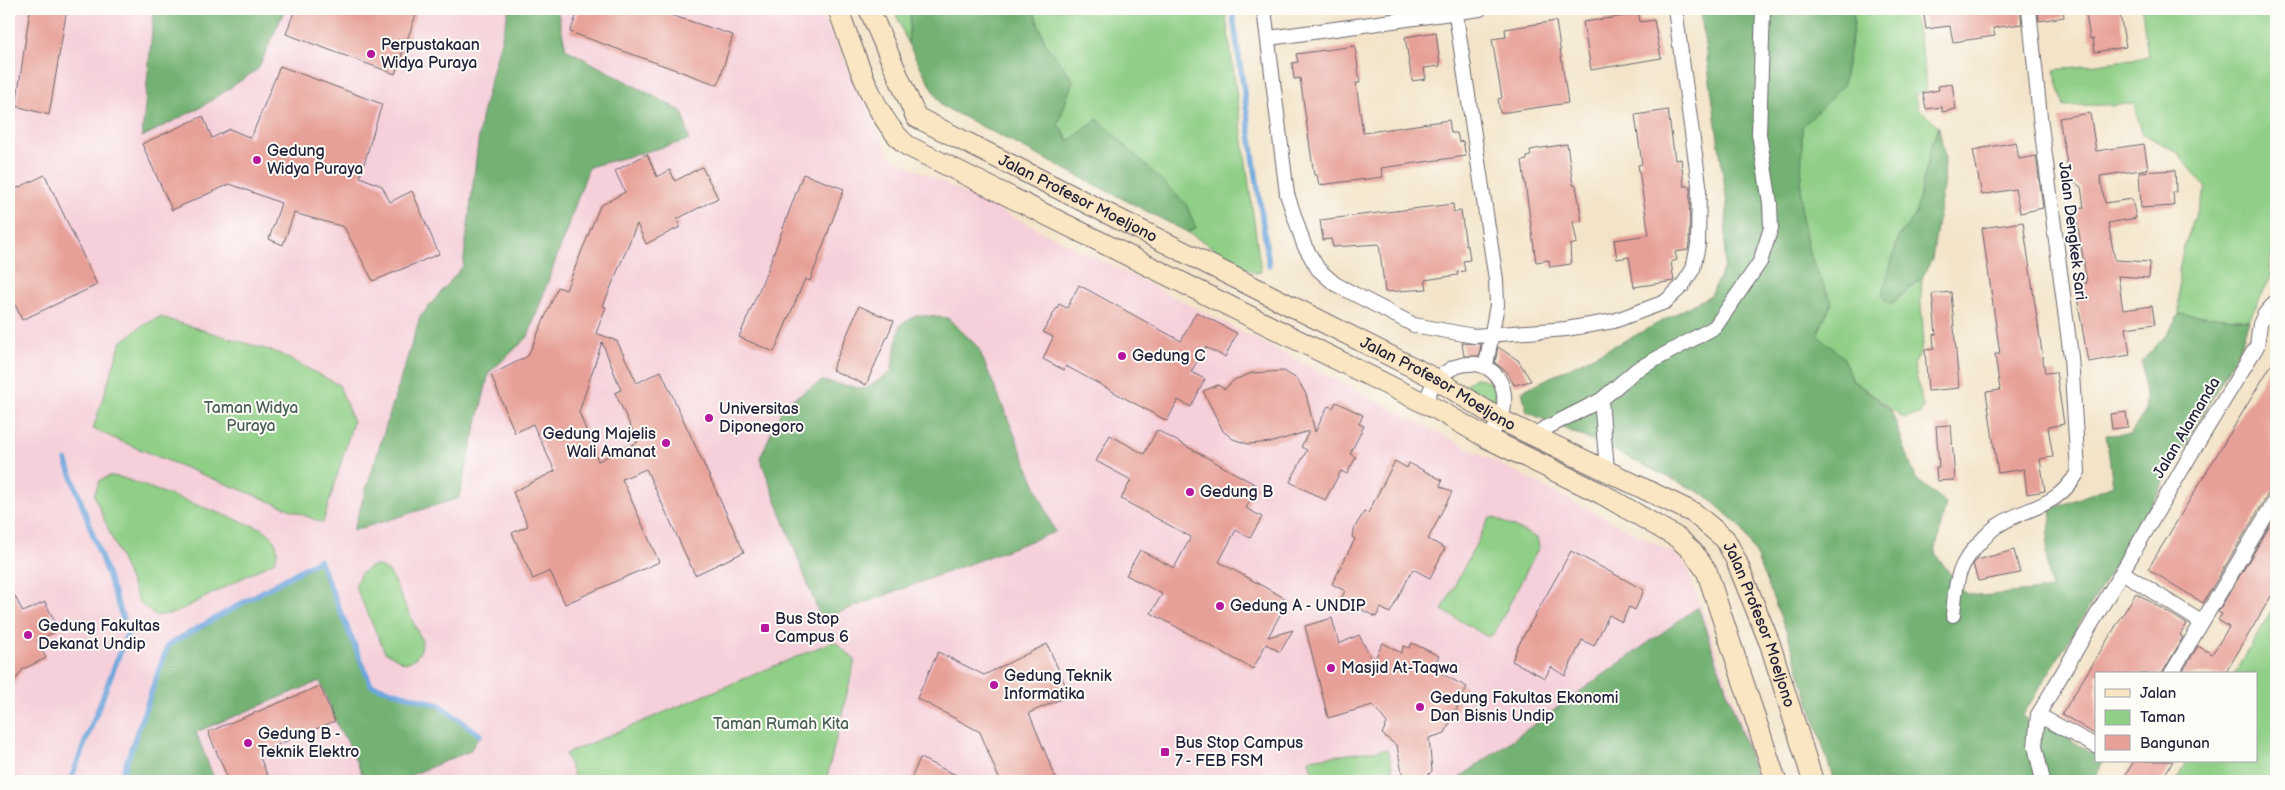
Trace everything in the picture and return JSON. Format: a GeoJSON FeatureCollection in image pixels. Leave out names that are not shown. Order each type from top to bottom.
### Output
{"type":"FeatureCollection","features":[{"type":"Feature","properties":{"kind":"street"},"geometry":{"type":"LineString","coordinates":[[838,9],[864,78],[890,129],[908,146],[1425,403],[1487,438],[1602,494],[1678,538],[1693,552],[1707,572],[1776,781]]}},
{"type":"Feature","properties":{"kind":"street","name":"Jalan Profesor Moeljono"},"geometry":{"type":"LineString","coordinates":[[869,9],[916,117],[1436,379],[1501,420],[1532,436],[1606,469],[1694,513],[1725,539],[1736,560],[1770,644],[1813,781]]}},
{"type":"Feature","properties":{"kind":"street"},"geometry":{"type":"LineString","coordinates":[[1264,9],[1287,194],[1304,246],[1318,269],[1335,284],[1414,325],[1474,336],[1566,329],[1614,321],[1665,302],[1682,286],[1693,269],[1698,245],[1699,184],[1675,9]]}},
{"type":"Feature","properties":{"kind":"street"},"geometry":{"type":"LineString","coordinates":[[1268,38],[1480,9]]}},
{"type":"Feature","properties":{"kind":"street"},"geometry":{"type":"LineString","coordinates":[[1532,436],[1601,400],[1636,370],[1715,328],[1760,262],[1771,228],[1770,203],[1759,134],[1763,9]]}},
{"type":"Feature","properties":{"kind":"street","name":"Jalan Dengkek Sari"},"geometry":{"type":"LineString","coordinates":[[1953,615],[1956,583],[1967,556],[1996,526],[2049,503],[2071,484],[2078,472],[2071,357],[2040,118],[2029,9]]}},
{"type":"Feature","properties":{"kind":"street"},"geometry":{"type":"LineString","coordinates":[[1455,11],[1496,280],[1497,305],[1494,334],[1486,365]]}},
{"type":"Feature","properties":{"kind":"street","name":"Jalan Alamanda"},"geometry":{"type":"LineString","coordinates":[[2038,715],[2257,346],[2260,324],[2265,314],[2276,301]]}},
{"type":"Feature","properties":{"kind":"street"},"geometry":{"type":"LineString","coordinates":[[1425,403],[1436,379],[1460,366],[1472,363],[1486,365],[1501,381],[1504,396],[1501,420],[1487,438]]}},
{"type":"Feature","properties":{"kind":"street"},"geometry":{"type":"LineString","coordinates":[[1601,400],[1606,469],[1602,494]]}},
{"type":"Feature","properties":{"kind":"street"},"geometry":{"type":"LineString","coordinates":[[2172,672],[2276,499]]}},
{"type":"Feature","properties":{"kind":"street"},"geometry":{"type":"LineString","coordinates":[[2122,572],[2201,622]]}},
{"type":"Feature","properties":{"kind":"street"},"geometry":{"type":"LineString","coordinates":[[2043,781],[2035,746],[2038,715],[2095,745]]}},
{"type":"Feature","properties":{"kind":"shaded area","name":"Universitas Diponegoro"},"geometry":{"type":"Polygon","coordinates":[[[9,9],[820,9],[891,157],[1141,280],[1677,555],[1687,567],[1762,781],[9,781],[9,9]]]}},
{"type":"Feature","properties":{"kind":"green space"},"geometry":{"type":"Polygon","coordinates":[[[154,9],[285,9],[258,69],[203,106],[142,137],[154,9]]]}},
{"type":"Feature","properties":{"kind":"green space"},"geometry":{"type":"Polygon","coordinates":[[[509,9],[557,9],[566,49],[683,112],[689,140],[589,167],[528,337],[489,373],[459,498],[353,531],[420,317],[463,266],[481,118],[509,9]]]}},
{"type":"Feature","properties":{"kind":"green space"},"geometry":{"type":"Polygon","coordinates":[[[894,9],[911,9],[908,44],[894,9]]]}},
{"type":"Feature","properties":{"kind":"green space"},"geometry":{"type":"Polygon","coordinates":[[[911,9],[1033,9],[1046,45],[1073,80],[1058,125],[1069,141],[1098,119],[1186,204],[1196,228],[1187,232],[942,106],[908,44],[911,9]]]}},
{"type":"Feature","properties":{"kind":"green space"},"geometry":{"type":"Polygon","coordinates":[[[1033,9],[1225,9],[1261,272],[1255,273],[1187,232],[1196,228],[1134,155],[1098,119],[1070,141],[1058,125],[1073,80],[1046,45],[1033,9]]]}},
{"type":"Feature","properties":{"kind":"green space"},"geometry":{"type":"Polygon","coordinates":[[[1700,9],[1853,9],[1854,23],[1843,86],[1802,127],[1801,212],[1809,253],[1832,303],[1817,335],[1844,358],[1851,379],[1891,410],[1916,479],[1946,503],[1935,553],[1964,593],[1981,596],[2051,589],[2046,554],[2052,509],[2113,485],[2106,435],[2130,434],[2146,411],[2142,361],[2168,333],[2179,314],[2249,320],[2239,350],[2142,521],[2023,715],[2029,723],[2052,728],[2095,755],[2095,762],[2103,762],[2094,781],[1834,781],[1789,638],[1754,551],[1741,527],[1705,495],[1615,451],[1527,412],[1522,391],[1634,336],[1711,295],[1724,267],[1727,204],[1700,9]]]}},
{"type":"Feature","properties":{"kind":"green space"},"geometry":{"type":"Polygon","coordinates":[[[1853,9],[1912,9],[1921,49],[1926,91],[1915,95],[1918,109],[1939,127],[1932,143],[1915,216],[1898,238],[1890,305],[1922,278],[1923,336],[1921,350],[1914,365],[1923,406],[1920,414],[1904,418],[1851,379],[1843,358],[1817,335],[1832,303],[1809,253],[1801,212],[1802,126],[1843,86],[1854,23],[1853,9]]]}},
{"type":"Feature","properties":{"kind":"green space"},"geometry":{"type":"Polygon","coordinates":[[[2142,9],[2276,9],[2276,248],[2271,257],[2269,270],[2272,275],[2249,320],[2179,314],[2179,270],[2184,246],[2206,188],[2177,152],[2142,133],[2134,104],[2064,106],[2054,70],[2148,57],[2142,9]]]}},
{"type":"Feature","properties":{"kind":"green space"},"geometry":{"type":"Polygon","coordinates":[[[1939,127],[1945,159],[1944,180],[1932,259],[1922,278],[1889,305],[1882,296],[1898,238],[1915,216],[1932,143],[1939,127]]]}},
{"type":"Feature","properties":{"kind":"green space"},"geometry":{"type":"Polygon","coordinates":[[[917,315],[948,318],[978,347],[1055,532],[821,619],[760,458],[784,404],[822,381],[865,389],[891,372],[900,325],[917,315]]]}},
{"type":"Feature","properties":{"kind":"green space","name":"Taman Widya Puraya"},"geometry":{"type":"Polygon","coordinates":[[[160,317],[278,353],[339,385],[353,422],[323,523],[150,454],[93,429],[121,342],[142,326],[160,317]]]}},
{"type":"Feature","properties":{"kind":"green space"},"geometry":{"type":"Polygon","coordinates":[[[1475,378],[1484,379],[1491,384],[1495,391],[1495,400],[1463,386],[1475,378]]]}},
{"type":"Feature","properties":{"kind":"green space"},"geometry":{"type":"Polygon","coordinates":[[[110,476],[120,477],[263,529],[276,543],[275,561],[175,613],[155,616],[139,602],[94,495],[100,480],[110,476]]]}},
{"type":"Feature","properties":{"kind":"green space"},"geometry":{"type":"Polygon","coordinates":[[[1493,517],[1537,538],[1539,547],[1495,632],[1491,636],[1486,636],[1442,610],[1489,519],[1493,517]]]}},
{"type":"Feature","properties":{"kind":"green space"},"geometry":{"type":"Polygon","coordinates":[[[319,560],[371,685],[439,705],[480,735],[470,751],[397,781],[365,781],[346,739],[340,732],[320,681],[196,732],[215,781],[120,781],[168,645],[319,560]]]}},
{"type":"Feature","properties":{"kind":"green space"},"geometry":{"type":"Polygon","coordinates":[[[372,566],[379,566],[390,573],[422,641],[420,652],[409,662],[405,663],[385,652],[355,586],[360,574],[372,566]]]}},
{"type":"Feature","properties":{"kind":"green space"},"geometry":{"type":"Polygon","coordinates":[[[2276,603],[2276,781],[2176,781],[2186,762],[2258,762],[2258,672],[2236,672],[2276,603]]]}},
{"type":"Feature","properties":{"kind":"green space"},"geometry":{"type":"Polygon","coordinates":[[[1698,607],[1758,781],[1455,781],[1698,607]]]}},
{"type":"Feature","properties":{"kind":"green space","name":"Taman Rumah Kita"},"geometry":{"type":"Polygon","coordinates":[[[834,641],[855,660],[826,781],[576,781],[565,754],[834,641]]]}},
{"type":"Feature","properties":{"kind":"green space"},"geometry":{"type":"Polygon","coordinates":[[[1388,749],[1395,781],[1314,781],[1309,759],[1388,749]]]}},
{"type":"Feature","properties":{"kind":"building"},"geometry":{"type":"Polygon","coordinates":[[[30,9],[67,9],[49,115],[16,106],[30,9]]]}},
{"type":"Feature","properties":{"kind":"building","name":"Perpustakaan Widya Puraya"},"geometry":{"type":"Polygon","coordinates":[[[295,9],[418,9],[395,74],[286,34],[295,9]]]}},
{"type":"Feature","properties":{"kind":"building"},"geometry":{"type":"Polygon","coordinates":[[[579,9],[652,9],[733,35],[718,85],[570,32],[579,9]]]}},
{"type":"Feature","properties":{"kind":"building"},"geometry":{"type":"Polygon","coordinates":[[[1923,9],[2020,9],[2022,24],[1993,28],[1995,36],[1953,42],[1950,26],[1926,29],[1923,9]]]}},
{"type":"Feature","properties":{"kind":"building"},"geometry":{"type":"Polygon","coordinates":[[[2038,9],[2063,9],[2064,17],[2039,21],[2038,9]]]}},
{"type":"Feature","properties":{"kind":"building"},"geometry":{"type":"Polygon","coordinates":[[[2085,9],[2119,9],[2126,47],[2095,52],[2093,38],[2090,39],[2085,9]]]}},
{"type":"Feature","properties":{"kind":"building"},"geometry":{"type":"Polygon","coordinates":[[[1639,14],[1640,22],[1654,20],[1661,58],[1591,70],[1583,22],[1639,14]]]}},
{"type":"Feature","properties":{"kind":"building"},"geometry":{"type":"Polygon","coordinates":[[[1556,21],[1568,103],[1500,113],[1498,99],[1502,98],[1492,39],[1506,37],[1505,29],[1556,21]]]}},
{"type":"Feature","properties":{"kind":"building"},"geometry":{"type":"Polygon","coordinates":[[[1436,32],[1440,66],[1424,68],[1426,79],[1412,81],[1405,37],[1436,32]]]}},
{"type":"Feature","properties":{"kind":"building"},"geometry":{"type":"Polygon","coordinates":[[[1355,46],[1360,83],[1356,83],[1363,133],[1449,120],[1451,133],[1457,133],[1459,142],[1463,141],[1466,156],[1381,168],[1383,177],[1319,185],[1317,175],[1314,175],[1300,78],[1294,79],[1292,63],[1298,62],[1296,54],[1355,46]]]}},
{"type":"Feature","properties":{"kind":"building","name":"Gedung Widya Puraya"},"geometry":{"type":"Polygon","coordinates":[[[280,66],[382,104],[360,177],[382,186],[390,202],[412,191],[439,254],[373,281],[344,227],[294,213],[283,245],[269,239],[281,203],[230,184],[172,210],[142,144],[203,116],[212,138],[230,129],[251,138],[280,66]]]}},
{"type":"Feature","properties":{"kind":"building"},"geometry":{"type":"Polygon","coordinates":[[[1952,84],[1956,109],[1942,112],[1942,107],[1926,109],[1923,93],[1939,90],[1938,86],[1952,84]]]}},
{"type":"Feature","properties":{"kind":"building"},"geometry":{"type":"Polygon","coordinates":[[[1668,110],[1675,160],[1681,159],[1684,186],[1690,186],[1688,250],[1675,252],[1677,260],[1671,262],[1674,281],[1634,287],[1629,257],[1617,259],[1614,240],[1649,235],[1638,165],[1642,164],[1635,115],[1668,110]]]}},
{"type":"Feature","properties":{"kind":"building"},"geometry":{"type":"Polygon","coordinates":[[[2090,113],[2096,151],[2144,144],[2148,169],[2100,176],[2105,203],[2132,199],[2136,218],[2108,223],[2115,260],[2150,262],[2149,278],[2118,276],[2123,310],[2152,306],[2155,324],[2126,328],[2130,355],[2088,362],[2075,285],[2087,283],[2075,208],[2084,207],[2081,187],[2070,180],[2059,118],[2090,113]]]}},
{"type":"Feature","properties":{"kind":"building"},"geometry":{"type":"Polygon","coordinates":[[[2016,142],[2019,159],[2036,156],[2043,208],[2020,213],[2015,189],[1982,195],[1973,150],[2016,142]]]}},
{"type":"Feature","properties":{"kind":"building"},"geometry":{"type":"Polygon","coordinates":[[[1567,144],[1573,185],[1576,185],[1582,221],[1573,222],[1577,243],[1570,245],[1571,264],[1550,267],[1549,260],[1536,262],[1522,161],[1527,160],[1527,157],[1531,156],[1530,150],[1567,144]]]}},
{"type":"Feature","properties":{"kind":"building","name":"Gedung Majelis Wali Amanat"},"geometry":{"type":"Polygon","coordinates":[[[647,154],[657,177],[670,170],[675,181],[702,167],[718,198],[677,219],[680,227],[646,244],[637,224],[603,306],[606,307],[596,333],[617,341],[637,383],[661,371],[744,552],[695,575],[646,469],[622,479],[659,562],[565,604],[550,571],[533,579],[512,533],[528,526],[513,492],[555,471],[533,424],[515,433],[491,375],[528,356],[558,287],[566,290],[600,206],[625,192],[615,171],[647,154]],[[602,342],[579,412],[598,461],[638,442],[615,393],[621,390],[602,342]]]}},
{"type":"Feature","properties":{"kind":"building"},"geometry":{"type":"Polygon","coordinates":[[[2175,170],[2176,192],[2173,192],[2174,206],[2141,208],[2139,172],[2175,170]]]}},
{"type":"Feature","properties":{"kind":"building"},"geometry":{"type":"Polygon","coordinates":[[[803,174],[844,189],[810,281],[805,279],[774,352],[739,337],[768,269],[803,174]]]}},
{"type":"Feature","properties":{"kind":"building"},"geometry":{"type":"Polygon","coordinates":[[[45,175],[97,285],[22,320],[9,291],[9,192],[45,175]]]}},
{"type":"Feature","properties":{"kind":"building"},"geometry":{"type":"Polygon","coordinates":[[[1453,204],[1454,212],[1461,211],[1470,260],[1463,261],[1465,271],[1457,272],[1458,275],[1425,280],[1427,289],[1385,292],[1379,244],[1333,247],[1331,239],[1323,240],[1320,220],[1453,204]]]}},
{"type":"Feature","properties":{"kind":"building"},"geometry":{"type":"Polygon","coordinates":[[[2023,222],[2045,373],[2056,372],[2064,424],[2048,427],[2053,457],[2040,459],[2045,491],[2027,494],[2024,469],[1998,473],[1986,392],[2000,390],[1995,354],[2000,354],[1982,228],[2023,222]]]}},
{"type":"Feature","properties":{"kind":"building","name":"Gedung C"},"geometry":{"type":"Polygon","coordinates":[[[1079,285],[1181,341],[1196,312],[1237,333],[1225,357],[1205,347],[1191,372],[1205,379],[1191,407],[1178,400],[1167,421],[1066,366],[1064,370],[1043,359],[1053,337],[1043,332],[1059,304],[1067,308],[1079,285]]]}},
{"type":"Feature","properties":{"kind":"building"},"geometry":{"type":"Polygon","coordinates":[[[1951,292],[1959,388],[1928,391],[1925,350],[1934,349],[1933,335],[1936,334],[1932,294],[1951,292]]]}},
{"type":"Feature","properties":{"kind":"building"},"geometry":{"type":"Polygon","coordinates":[[[859,306],[894,321],[866,385],[832,370],[859,306]]]}},
{"type":"Feature","properties":{"kind":"building"},"geometry":{"type":"Polygon","coordinates":[[[1462,343],[1481,344],[1479,356],[1464,356],[1462,343]]]}},
{"type":"Feature","properties":{"kind":"building"},"geometry":{"type":"Polygon","coordinates":[[[1498,347],[1518,360],[1531,381],[1514,385],[1507,372],[1495,363],[1498,347]]]}},
{"type":"Feature","properties":{"kind":"building"},"geometry":{"type":"Polygon","coordinates":[[[2276,357],[2276,490],[2268,494],[2203,603],[2148,569],[2276,357]]]}},
{"type":"Feature","properties":{"kind":"building"},"geometry":{"type":"Polygon","coordinates":[[[1284,371],[1297,379],[1306,394],[1315,432],[1328,406],[1333,408],[1336,402],[1363,415],[1359,424],[1364,426],[1350,454],[1356,457],[1347,474],[1341,471],[1325,500],[1290,482],[1307,450],[1301,447],[1309,431],[1273,442],[1248,444],[1233,439],[1223,431],[1203,391],[1218,385],[1225,389],[1234,380],[1252,373],[1284,371]]]}},
{"type":"Feature","properties":{"kind":"building"},"geometry":{"type":"Polygon","coordinates":[[[2126,412],[2128,427],[2112,429],[2110,414],[2126,412]]]}},
{"type":"Feature","properties":{"kind":"building"},"geometry":{"type":"Polygon","coordinates":[[[1951,425],[1955,480],[1937,481],[1936,467],[1939,467],[1936,426],[1951,425]]]}},
{"type":"Feature","properties":{"kind":"building"},"geometry":{"type":"Polygon","coordinates":[[[1157,430],[1258,486],[1246,508],[1262,517],[1250,538],[1236,530],[1219,562],[1288,600],[1268,637],[1293,630],[1280,652],[1266,644],[1253,669],[1151,613],[1162,594],[1126,575],[1140,550],[1174,568],[1191,537],[1121,499],[1131,480],[1096,461],[1110,435],[1144,454],[1157,430]]]}},
{"type":"Feature","properties":{"kind":"building"},"geometry":{"type":"Polygon","coordinates":[[[1395,461],[1407,468],[1409,463],[1442,480],[1440,486],[1452,492],[1428,539],[1445,548],[1430,578],[1413,569],[1390,613],[1381,608],[1376,617],[1341,599],[1345,591],[1332,584],[1355,539],[1352,537],[1355,527],[1364,512],[1368,513],[1395,461]]]}},
{"type":"Feature","properties":{"kind":"building"},"geometry":{"type":"Polygon","coordinates":[[[2276,516],[2276,588],[2226,672],[2182,672],[2198,646],[2212,654],[2229,627],[2218,620],[2222,614],[2218,612],[2276,516]]]}},
{"type":"Feature","properties":{"kind":"building"},"geometry":{"type":"Polygon","coordinates":[[[2014,550],[2020,573],[1978,581],[1973,564],[1977,560],[2014,550]]]}},
{"type":"Feature","properties":{"kind":"building"},"geometry":{"type":"Polygon","coordinates":[[[1571,551],[1644,590],[1635,610],[1629,607],[1622,622],[1609,615],[1594,646],[1582,640],[1565,676],[1551,667],[1545,678],[1512,661],[1518,646],[1571,551]]]}},
{"type":"Feature","properties":{"kind":"building","name":"Gedung Fakultas Dekanat Undip"},"geometry":{"type":"Polygon","coordinates":[[[9,585],[23,612],[45,602],[59,630],[37,640],[46,658],[23,669],[9,689],[9,585]]]}},
{"type":"Feature","properties":{"kind":"building"},"geometry":{"type":"Polygon","coordinates":[[[2136,593],[2187,624],[2180,635],[2183,637],[2163,672],[2095,672],[2095,734],[2062,714],[2136,593]]]}},
{"type":"Feature","properties":{"kind":"building","name":"Gedung Fakultas Ekonomi Dan Bisnis Undip"},"geometry":{"type":"Polygon","coordinates":[[[1332,618],[1339,644],[1359,635],[1373,662],[1383,643],[1401,653],[1404,646],[1409,648],[1412,643],[1439,656],[1436,662],[1441,665],[1438,672],[1467,687],[1445,733],[1429,738],[1432,771],[1426,777],[1410,780],[1403,778],[1397,746],[1382,734],[1387,723],[1373,705],[1328,718],[1305,626],[1332,618]]]}},
{"type":"Feature","properties":{"kind":"building","name":"Gedung Teknik Informatika"},"geometry":{"type":"Polygon","coordinates":[[[1047,644],[1070,695],[1029,713],[1057,781],[1000,781],[980,732],[917,698],[938,652],[984,675],[1047,644]]]}},
{"type":"Feature","properties":{"kind":"building","name":"Gedung B - Teknik Elektro"},"geometry":{"type":"Polygon","coordinates":[[[320,686],[335,721],[258,753],[270,781],[229,781],[208,732],[320,686]]]}},
{"type":"Feature","properties":{"kind":"building"},"geometry":{"type":"Polygon","coordinates":[[[920,758],[969,781],[910,781],[920,758]]]}},
{"type":"Feature","properties":{"kind":"building"},"geometry":{"type":"Polygon","coordinates":[[[2133,762],[2172,762],[2161,781],[2122,781],[2133,762]]]}},
{"type":"Feature","properties":{"kind":"waterway"},"geometry":{"type":"LineString","coordinates":[[1232,9],[1269,265]]}},
{"type":"Feature","properties":{"kind":"waterway"},"geometry":{"type":"LineString","coordinates":[[66,460],[128,632],[70,781]]}},
{"type":"Feature","properties":{"kind":"waterway"},"geometry":{"type":"LineString","coordinates":[[120,781],[168,645],[319,560],[371,685],[439,705],[480,735]]}},
{"type":"Feature","properties":{"kind":"place","name":"Perpustakaan Widya Puraya"},"geometry":{"type":"Point","coordinates":[371,54]}},
{"type":"Feature","properties":{"kind":"place","name":"Gedung Widya Puraya"},"geometry":{"type":"Point","coordinates":[257,160]}},
{"type":"Feature","properties":{"kind":"place","name":"Gedung C"},"geometry":{"type":"Point","coordinates":[1122,356]}},
{"type":"Feature","properties":{"kind":"place","name":"Universitas Diponegoro"},"geometry":{"type":"Point","coordinates":[709,418]}},
{"type":"Feature","properties":{"kind":"place","name":"Gedung Majelis Wali Amanat"},"geometry":{"type":"Point","coordinates":[666,443]}},
{"type":"Feature","properties":{"kind":"place","name":"Gedung B"},"geometry":{"type":"Point","coordinates":[1190,492]}},
{"type":"Feature","properties":{"kind":"place","name":"Gedung A - UNDIP"},"geometry":{"type":"Point","coordinates":[1220,606]}},
{"type":"Feature","properties":{"kind":"place","name":"Bus Stop Campus 6"},"geometry":{"type":"Point","coordinates":[765,628]}},
{"type":"Feature","properties":{"kind":"place","name":"Gedung Fakultas Dekanat Undip"},"geometry":{"type":"Point","coordinates":[28,635]}},
{"type":"Feature","properties":{"kind":"place","name":"Masjid At-Taqwa"},"geometry":{"type":"Point","coordinates":[1331,668]}},
{"type":"Feature","properties":{"kind":"place","name":"Gedung Teknik Informatika"},"geometry":{"type":"Point","coordinates":[994,685]}},
{"type":"Feature","properties":{"kind":"place","name":"Gedung Fakultas Ekonomi Dan Bisnis Undip"},"geometry":{"type":"Point","coordinates":[1420,707]}},
{"type":"Feature","properties":{"kind":"place","name":"Gedung B - Teknik Elektro"},"geometry":{"type":"Point","coordinates":[248,743]}},
{"type":"Feature","properties":{"kind":"place","name":"Bus Stop Campus 7 - FEB FSM"},"geometry":{"type":"Point","coordinates":[1165,752]}}]}
